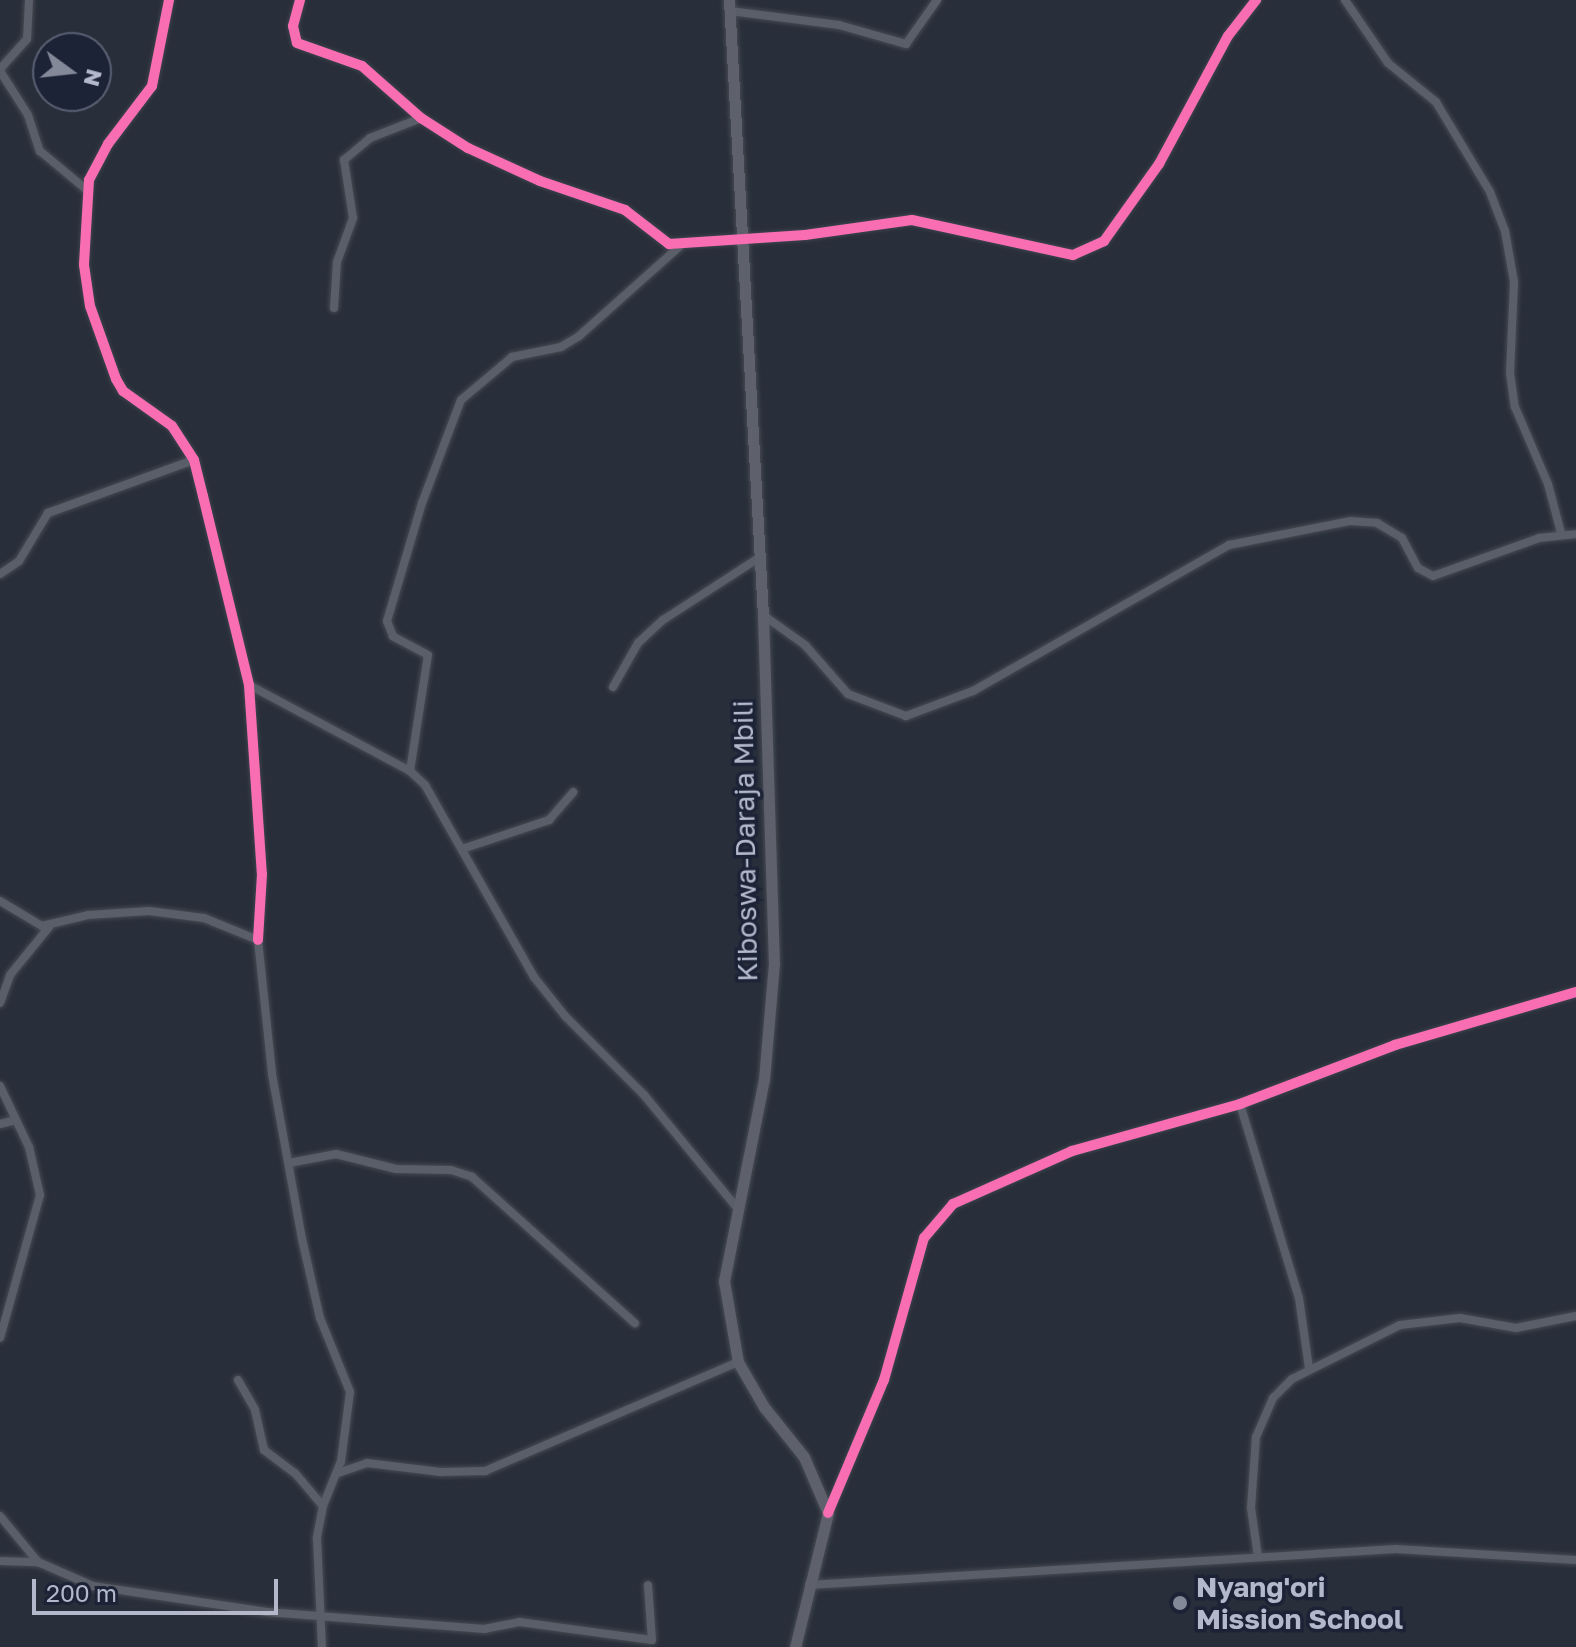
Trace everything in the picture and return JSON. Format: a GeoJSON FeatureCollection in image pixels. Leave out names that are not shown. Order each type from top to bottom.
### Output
{"type":"FeatureCollection","features":[{"type":"Feature","properties":{"kind":"main road","name":"Kiboswa-Daraja Mbili"},"geometry":{"type":"LineString","coordinates":[[729,6],[773,841],[772,993],[764,1079],[724,1281],[738,1362],[764,1407],[804,1457],[828,1513]]}},
{"type":"Feature","properties":{"kind":"main road"},"geometry":{"type":"LineString","coordinates":[[795,1647],[828,1513]]}},
{"type":"Feature","properties":{"kind":"street"},"geometry":{"type":"LineString","coordinates":[[29,0],[27,39],[0,70],[28,115],[40,151],[87,190]]}},
{"type":"Feature","properties":{"kind":"street"},"geometry":{"type":"LineString","coordinates":[[169,0],[152,86],[108,144],[87,190],[84,265],[90,306],[116,379],[123,391],[172,426],[194,460],[249,685],[262,874],[258,940],[272,1074],[320,1318],[350,1392],[338,1473],[323,1506],[315,1557],[322,1647]]}},
{"type":"Feature","properties":{"kind":"street"},"geometry":{"type":"LineString","coordinates":[[300,0],[293,26],[297,43],[362,66],[421,118],[509,167],[625,210],[661,240],[680,246],[742,237],[805,235],[912,220],[1084,253],[1104,241],[1159,164],[1228,36],[1256,0]]}},
{"type":"Feature","properties":{"kind":"street"},"geometry":{"type":"LineString","coordinates":[[729,6],[811,20],[906,44],[937,0]]}},
{"type":"Feature","properties":{"kind":"street"},"geometry":{"type":"LineString","coordinates":[[1345,0],[1388,63],[1436,102],[1475,166],[1505,231],[1514,282],[1510,373],[1515,407],[1548,484],[1561,533]]}},
{"type":"Feature","properties":{"kind":"street"},"geometry":{"type":"LineString","coordinates":[[334,308],[337,262],[353,218],[344,160],[370,138],[421,118]]}},
{"type":"Feature","properties":{"kind":"street"},"geometry":{"type":"LineString","coordinates":[[410,771],[428,655],[393,636],[387,621],[422,503],[461,400],[512,357],[561,347],[579,336],[680,246]]}},
{"type":"Feature","properties":{"kind":"street"},"geometry":{"type":"LineString","coordinates":[[0,574],[15,567],[48,513],[194,460]]}},
{"type":"Feature","properties":{"kind":"street"},"geometry":{"type":"LineString","coordinates":[[763,615],[805,645],[848,694],[906,716],[973,691],[1229,545],[1350,521],[1377,523],[1402,538],[1418,568],[1433,576],[1561,533],[1576,534]]}},
{"type":"Feature","properties":{"kind":"street"},"geometry":{"type":"LineString","coordinates":[[613,687],[638,643],[663,620],[760,557]]}},
{"type":"Feature","properties":{"kind":"street"},"geometry":{"type":"LineString","coordinates":[[249,685],[410,771],[439,805],[547,995],[644,1095],[737,1208]]}},
{"type":"Feature","properties":{"kind":"street"},"geometry":{"type":"LineString","coordinates":[[465,848],[549,820],[573,792]]}},
{"type":"Feature","properties":{"kind":"street"},"geometry":{"type":"LineString","coordinates":[[0,901],[49,927]]}},
{"type":"Feature","properties":{"kind":"street"},"geometry":{"type":"LineString","coordinates":[[0,1003],[10,975],[49,927],[88,915],[149,911],[204,918],[258,940]]}},
{"type":"Feature","properties":{"kind":"street"},"geometry":{"type":"LineString","coordinates":[[828,1513],[872,1413],[924,1238],[939,1215],[969,1195],[1072,1151],[1240,1104],[1395,1045],[1576,992]]}},
{"type":"Feature","properties":{"kind":"street"},"geometry":{"type":"LineString","coordinates":[[0,1086],[29,1147],[40,1195],[0,1338]]}},
{"type":"Feature","properties":{"kind":"street"},"geometry":{"type":"LineString","coordinates":[[1240,1104],[1299,1298],[1309,1368]]}},
{"type":"Feature","properties":{"kind":"street"},"geometry":{"type":"LineString","coordinates":[[0,1124],[16,1120]]}},
{"type":"Feature","properties":{"kind":"street"},"geometry":{"type":"LineString","coordinates":[[289,1163],[336,1154],[396,1169],[451,1170],[472,1177],[635,1323]]}},
{"type":"Feature","properties":{"kind":"street"},"geometry":{"type":"LineString","coordinates":[[1258,1557],[1251,1508],[1256,1437],[1281,1388],[1309,1368],[1400,1325],[1460,1318],[1516,1328],[1576,1316]]}},
{"type":"Feature","properties":{"kind":"street"},"geometry":{"type":"LineString","coordinates":[[338,1473],[367,1463],[440,1472],[485,1471],[738,1362]]}},
{"type":"Feature","properties":{"kind":"street"},"geometry":{"type":"LineString","coordinates":[[238,1380],[255,1410],[264,1450],[295,1473],[323,1506]]}},
{"type":"Feature","properties":{"kind":"street"},"geometry":{"type":"LineString","coordinates":[[0,1516],[38,1562]]}},
{"type":"Feature","properties":{"kind":"street"},"geometry":{"type":"LineString","coordinates":[[809,1585],[1168,1567],[1258,1557],[1396,1549],[1576,1560]]}},
{"type":"Feature","properties":{"kind":"street"},"geometry":{"type":"LineString","coordinates":[[0,1561],[38,1562],[93,1586],[319,1617],[484,1629],[519,1622],[652,1640],[648,1585]]}},
{"type":"Feature","properties":{"kind":"cycle path"},"geometry":{"type":"LineString","coordinates":[[169,0],[152,86],[108,144],[89,180],[84,265],[90,306],[116,379],[123,391],[172,426],[194,460],[249,685],[262,874],[258,940]]}},
{"type":"Feature","properties":{"kind":"cycle path"},"geometry":{"type":"LineString","coordinates":[[300,0],[293,26],[297,43],[362,66],[421,118],[468,148],[540,181],[625,210],[669,244],[805,235],[912,220],[1073,255],[1104,241],[1159,164],[1228,36],[1256,0]]}},
{"type":"Feature","properties":{"kind":"cycle path"},"geometry":{"type":"LineString","coordinates":[[828,1513],[884,1380],[924,1238],[953,1204],[1072,1151],[1240,1104],[1395,1045],[1576,992]]}},
{"type":"Feature","properties":{"kind":"place","name":"Nyang'ori Mission School"},"geometry":{"type":"Point","coordinates":[1180,1603]}}]}
